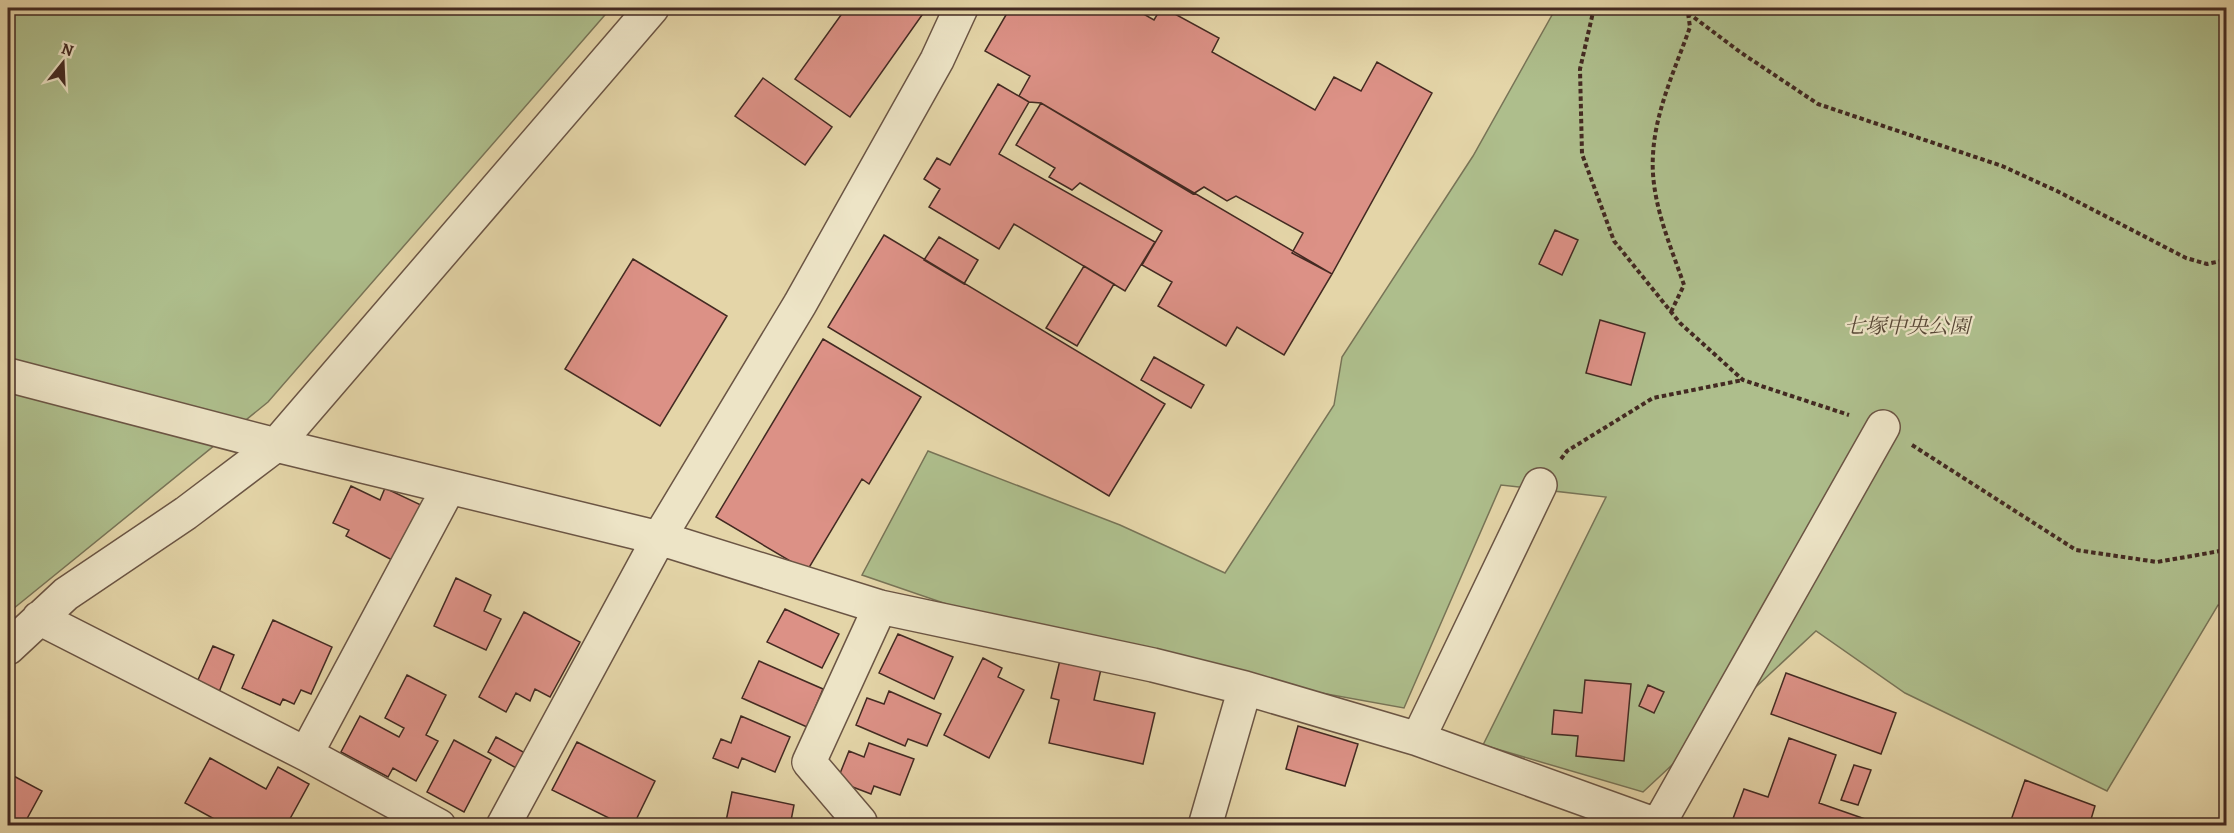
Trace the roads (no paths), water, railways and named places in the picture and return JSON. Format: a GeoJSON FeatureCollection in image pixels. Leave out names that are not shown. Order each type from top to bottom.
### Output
{"type":"FeatureCollection","features":[{"type":"Feature","properties":{"kind":"street"},"geometry":{"type":"LineString","coordinates":[[8,648],[66,594],[186,513],[276,445],[652,8]]}},
{"type":"Feature","properties":{"kind":"street"},"geometry":{"type":"LineString","coordinates":[[503,825],[659,538],[800,304],[937,60],[961,8]]}},
{"type":"Feature","properties":{"kind":"street"},"geometry":{"type":"LineString","coordinates":[[8,375],[276,445],[659,538],[880,607],[1153,665],[1245,688],[1418,739],[1659,825],[1883,427]]}},
{"type":"Feature","properties":{"kind":"street"},"geometry":{"type":"LineString","coordinates":[[1418,739],[1540,485]]}},
{"type":"Feature","properties":{"kind":"street"},"geometry":{"type":"LineString","coordinates":[[306,754],[449,487]]}},
{"type":"Feature","properties":{"kind":"street"},"geometry":{"type":"LineString","coordinates":[[860,825],[860,822],[809,762],[880,607]]}},
{"type":"Feature","properties":{"kind":"street"},"geometry":{"type":"LineString","coordinates":[[39,618],[306,754],[400,817],[439,825]]}},
{"type":"Feature","properties":{"kind":"street"},"geometry":{"type":"LineString","coordinates":[[1205,825],[1245,688]]}},
{"type":"Feature","properties":{"kind":"park label","name":"七塚中央公園"},"geometry":{"type":"Point","coordinates":[1907,326]}}]}
